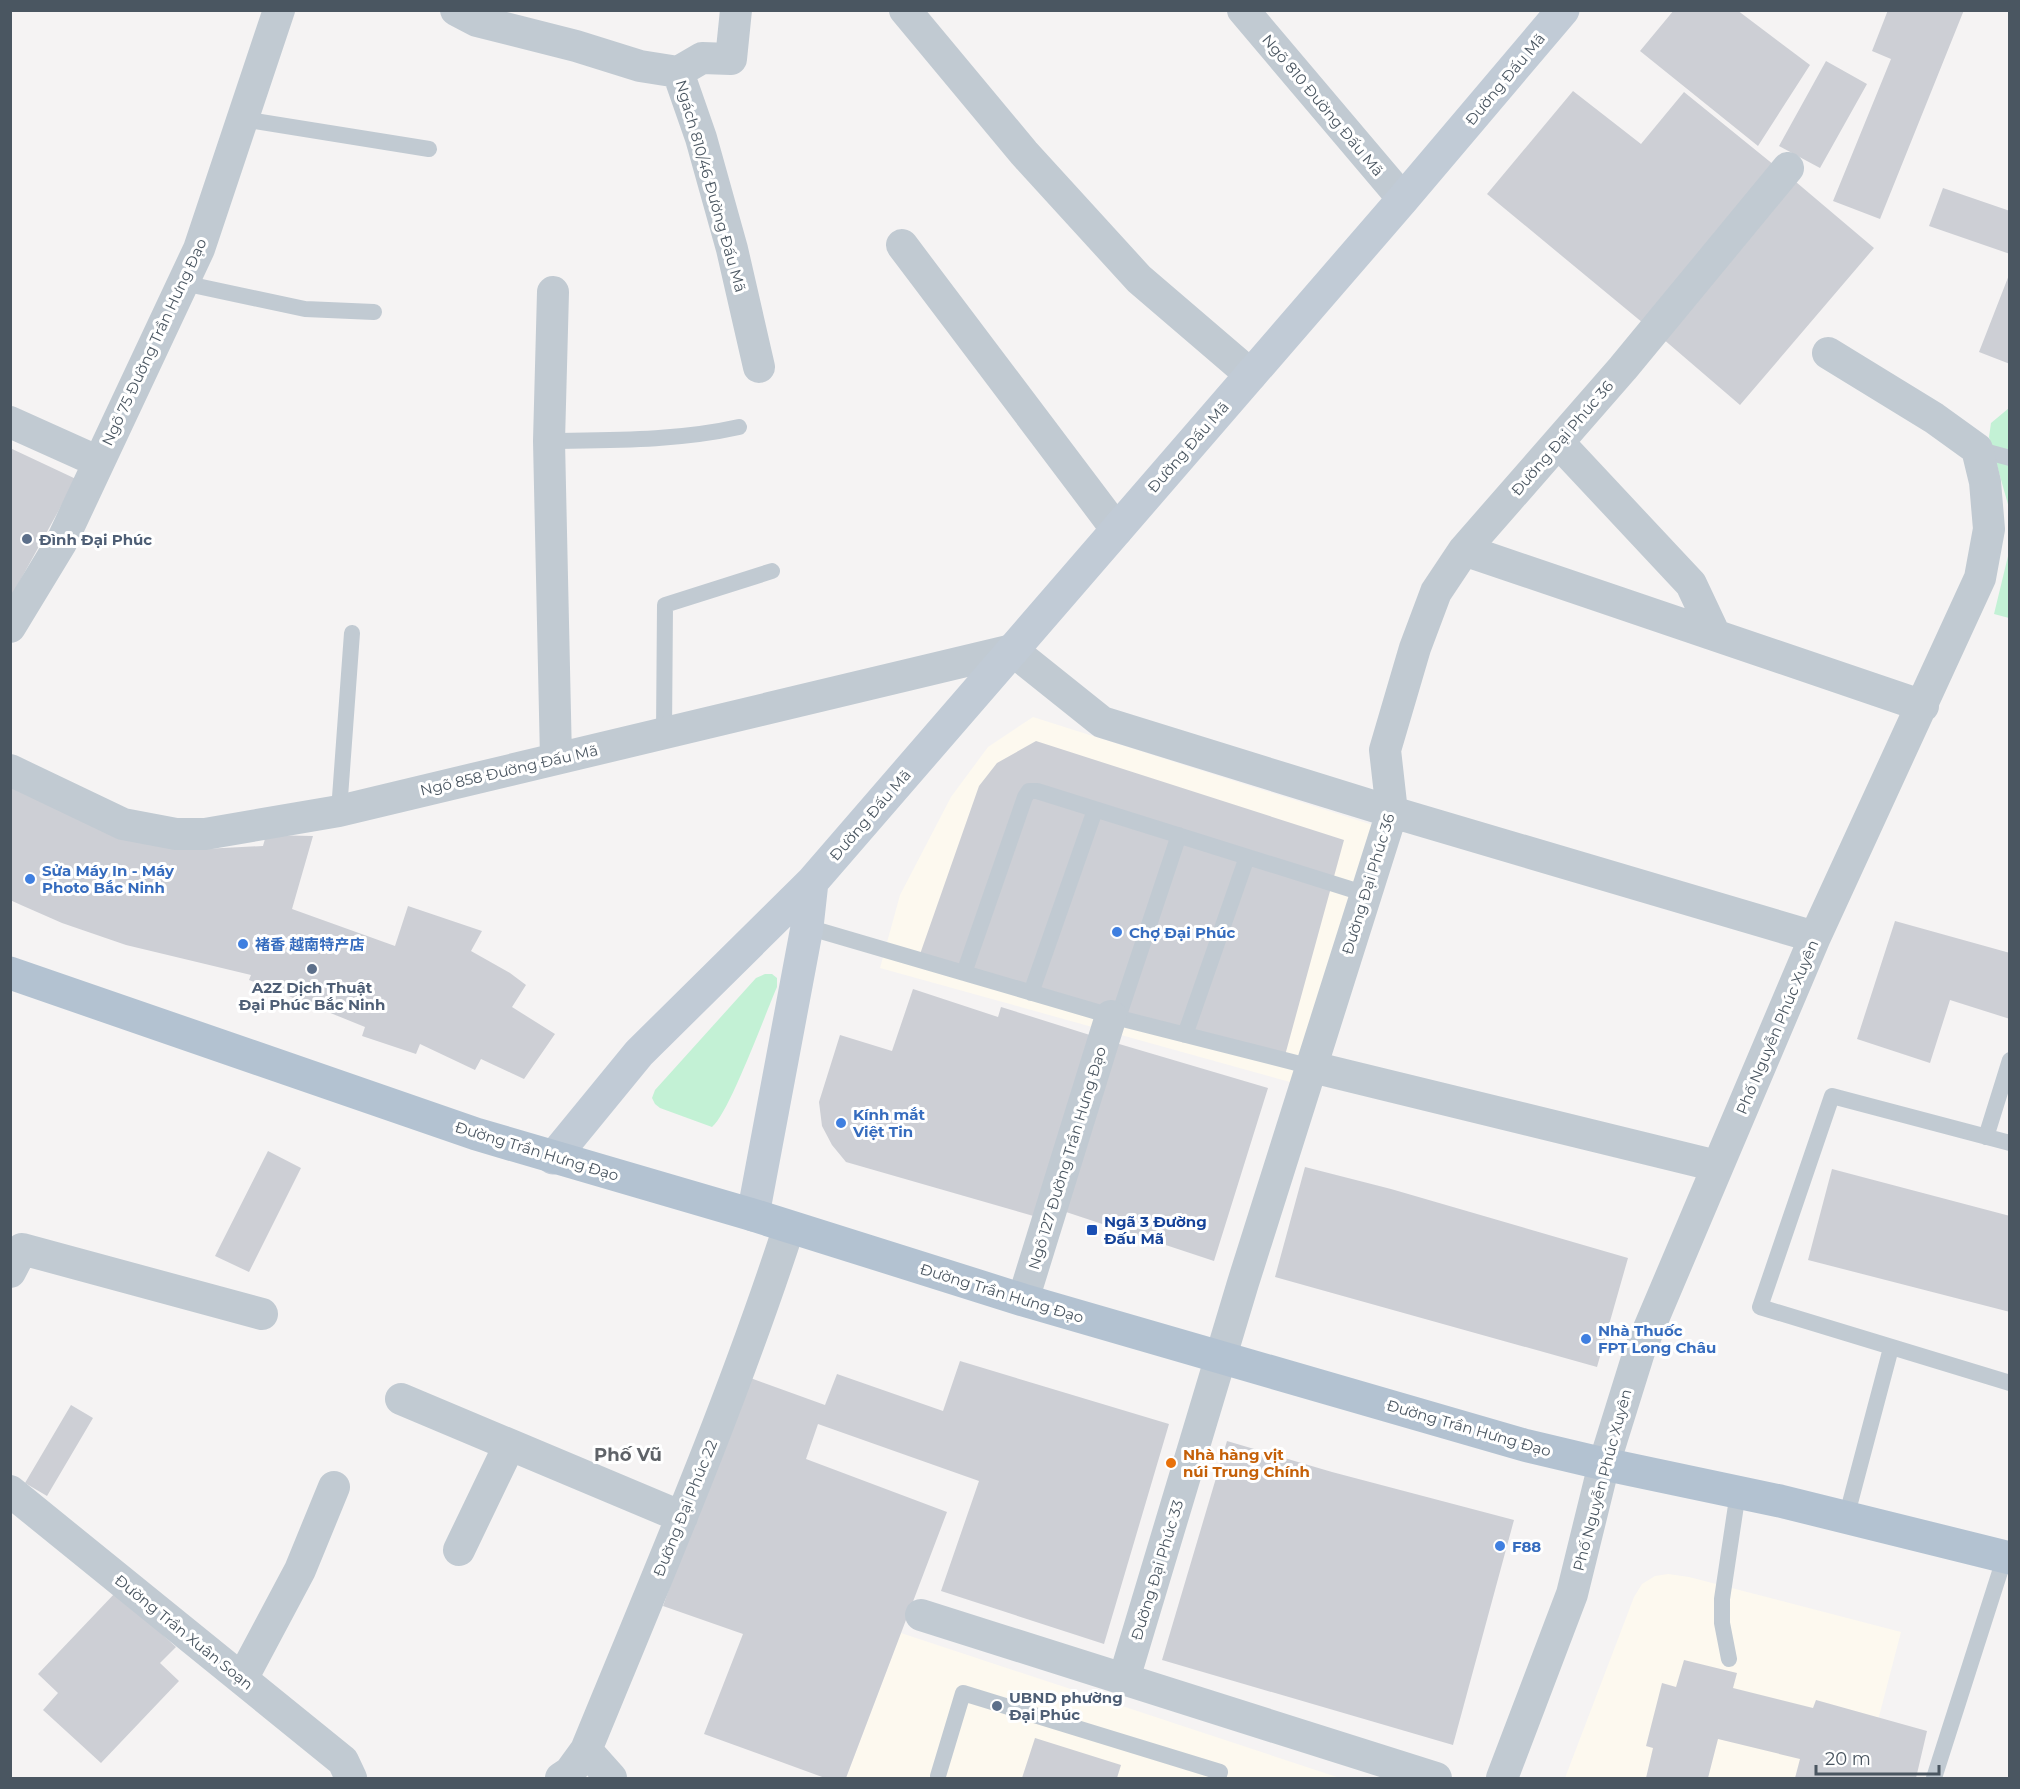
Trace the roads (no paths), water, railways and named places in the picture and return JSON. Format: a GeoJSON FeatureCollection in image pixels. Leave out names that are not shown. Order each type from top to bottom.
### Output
{"type":"FeatureCollection","features":[{"type":"Feature","properties":{"kind":"main road","name":"Đường Trần Hưng Đạo"},"geometry":{"type":"LineString","coordinates":[[16,978],[476,1134],[753,1215],[1023,1300],[1524,1445],[1738,1492],[2007,1557]]}},
{"type":"Feature","properties":{"kind":"street","name":"Ngõ 75 Đường Trần Hưng Đạo"},"geometry":{"type":"LineString","coordinates":[[10,627],[61,543],[199,249],[279,10]]}},
{"type":"Feature","properties":{"kind":"street"},"geometry":{"type":"LineString","coordinates":[[456,10],[477,21],[576,46],[640,66],[678,72]]}},
{"type":"Feature","properties":{"kind":"street","name":"Ngách 810/46 Đường Đấu Mã"},"geometry":{"type":"LineString","coordinates":[[736,10],[731,59],[702,58],[678,72],[701,138],[732,249],[759,367]]}},
{"type":"Feature","properties":{"kind":"street"},"geometry":{"type":"LineString","coordinates":[[905,10],[1024,153],[1139,279],[1251,375]]}},
{"type":"Feature","properties":{"kind":"street","name":"Ngõ 810 Đường Đấu Mã"},"geometry":{"type":"LineString","coordinates":[[1244,10],[1403,199]]}},
{"type":"Feature","properties":{"kind":"street","name":"Đường Đấu Mã"},"geometry":{"type":"LineString","coordinates":[[553,1158],[639,1053],[812,882],[1403,199],[1563,10]]}},
{"type":"Feature","properties":{"kind":"street","name":"Đường Đại Phúc 36"},"geometry":{"type":"LineString","coordinates":[[1221,1357],[1392,812],[1385,750],[1415,648],[1436,592],[1464,549],[1623,368],[1788,168]]}},
{"type":"Feature","properties":{"kind":"street"},"geometry":{"type":"LineString","coordinates":[[902,245],[1117,530]]}},
{"type":"Feature","properties":{"kind":"street"},"geometry":{"type":"LineString","coordinates":[[553,292],[549,441],[556,759]]}},
{"type":"Feature","properties":{"kind":"street"},"geometry":{"type":"LineString","coordinates":[[1828,353],[1934,418],[1977,449]]}},
{"type":"Feature","properties":{"kind":"street"},"geometry":{"type":"LineString","coordinates":[[10,422],[99,462]]}},
{"type":"Feature","properties":{"kind":"street"},"geometry":{"type":"LineString","coordinates":[[1559,443],[1691,584],[1715,635]]}},
{"type":"Feature","properties":{"kind":"street","name":"Phố Nguyễn Phúc Xuyên"},"geometry":{"type":"LineString","coordinates":[[1502,1779],[1572,1594],[1604,1464],[1636,1357],[1815,937],[1980,578],[1989,529],[1985,482],[1977,449]]}},
{"type":"Feature","properties":{"kind":"street"},"geometry":{"type":"LineString","coordinates":[[1464,549],[1923,706]]}},
{"type":"Feature","properties":{"kind":"street"},"geometry":{"type":"LineString","coordinates":[[1012,650],[1102,722],[1392,812],[1815,937]]}},
{"type":"Feature","properties":{"kind":"street","name":"Ngõ 858 Đường Đấu Mã"},"geometry":{"type":"LineString","coordinates":[[10,770],[123,824],[176,834],[205,834],[339,811],[1012,650]]}},
{"type":"Feature","properties":{"kind":"street"},"geometry":{"type":"LineString","coordinates":[[753,1215],[807,927],[812,882]]}},
{"type":"Feature","properties":{"kind":"street","name":"Ngõ 127 Đường Trần Hưng Đạo"},"geometry":{"type":"LineString","coordinates":[[1023,1300],[1115,1017]]}},
{"type":"Feature","properties":{"kind":"street"},"geometry":{"type":"LineString","coordinates":[[1312,1067],[1717,1166]]}},
{"type":"Feature","properties":{"kind":"street","name":"Đường Đại Phúc 22"},"geometry":{"type":"LineString","coordinates":[[561,1779],[570,1772],[586,1750],[682,1517],[768,1290],[789,1227]]}},
{"type":"Feature","properties":{"kind":"street"},"geometry":{"type":"LineString","coordinates":[[10,1272],[22,1249],[262,1314]]}},
{"type":"Feature","properties":{"kind":"street","name":"Đường Đại Phúc 33"},"geometry":{"type":"LineString","coordinates":[[1124,1679],[1221,1357]]}},
{"type":"Feature","properties":{"kind":"street"},"geometry":{"type":"LineString","coordinates":[[401,1399],[682,1517]]}},
{"type":"Feature","properties":{"kind":"street"},"geometry":{"type":"LineString","coordinates":[[459,1550],[509,1446]]}},
{"type":"Feature","properties":{"kind":"street"},"geometry":{"type":"LineString","coordinates":[[242,1679],[300,1570],[333,1487]]}},
{"type":"Feature","properties":{"kind":"street","name":"Đường Trần Xuân Soạn"},"geometry":{"type":"LineString","coordinates":[[10,1491],[343,1761],[351,1779]]}},
{"type":"Feature","properties":{"kind":"street"},"geometry":{"type":"LineString","coordinates":[[921,1615],[1436,1779]]}},
{"type":"Feature","properties":{"kind":"street"},"geometry":{"type":"LineString","coordinates":[[586,1750],[611,1779]]}},
{"type":"Feature","properties":{"kind":"lane"},"geometry":{"type":"LineString","coordinates":[[243,118],[429,149]]}},
{"type":"Feature","properties":{"kind":"lane"},"geometry":{"type":"LineString","coordinates":[[183,283],[305,309],[374,312]]}},
{"type":"Feature","properties":{"kind":"lane"},"geometry":{"type":"LineString","coordinates":[[549,441],[633,439],[715,432],[739,427]]}},
{"type":"Feature","properties":{"kind":"lane"},"geometry":{"type":"LineString","coordinates":[[1977,449],[2010,458]]}},
{"type":"Feature","properties":{"kind":"lane"},"geometry":{"type":"LineString","coordinates":[[664,733],[665,605],[772,571]]}},
{"type":"Feature","properties":{"kind":"lane"},"geometry":{"type":"LineString","coordinates":[[339,811],[352,633]]}},
{"type":"Feature","properties":{"kind":"lane"},"geometry":{"type":"LineString","coordinates":[[964,973],[1029,791],[1037,791],[1366,894]]}},
{"type":"Feature","properties":{"kind":"lane"},"geometry":{"type":"LineString","coordinates":[[1032,993],[1095,810]]}},
{"type":"Feature","properties":{"kind":"lane"},"geometry":{"type":"LineString","coordinates":[[1115,1017],[1179,836]]}},
{"type":"Feature","properties":{"kind":"lane"},"geometry":{"type":"LineString","coordinates":[[1185,1035],[1247,857]]}},
{"type":"Feature","properties":{"kind":"lane"},"geometry":{"type":"LineString","coordinates":[[807,927],[1115,1017],[1312,1067]]}},
{"type":"Feature","properties":{"kind":"lane"},"geometry":{"type":"LineString","coordinates":[[1986,1137],[2010,1060]]}},
{"type":"Feature","properties":{"kind":"lane"},"geometry":{"type":"LineString","coordinates":[[2010,1143],[1832,1096],[1760,1307],[2010,1383]]}},
{"type":"Feature","properties":{"kind":"lane"},"geometry":{"type":"LineString","coordinates":[[1846,1518],[1891,1348]]}},
{"type":"Feature","properties":{"kind":"lane"},"geometry":{"type":"LineString","coordinates":[[1729,1659],[1722,1623],[1722,1599],[1738,1492]]}},
{"type":"Feature","properties":{"kind":"lane"},"geometry":{"type":"LineString","coordinates":[[1934,1779],[2007,1557]]}},
{"type":"Feature","properties":{"kind":"lane"},"geometry":{"type":"LineString","coordinates":[[938,1776],[963,1693],[1220,1772],[1218,1779]]}},
{"type":"Feature","properties":{"kind":"place","name":"Đình Đại Phúc"},"geometry":{"type":"Point","coordinates":[27,539]}},
{"type":"Feature","properties":{"kind":"place","name":"Sửa Máy In - Máy Photo Bắc Ninh"},"geometry":{"type":"Point","coordinates":[30,879]}},
{"type":"Feature","properties":{"kind":"place","name":"Chợ Đại Phúc"},"geometry":{"type":"Point","coordinates":[1117,932]}},
{"type":"Feature","properties":{"kind":"place","name":"褚香 越南特产店"},"geometry":{"type":"Point","coordinates":[243,944]}},
{"type":"Feature","properties":{"kind":"place","name":"A2Z Dịch Thuật Đại Phúc Bắc Ninh"},"geometry":{"type":"Point","coordinates":[312,969]}},
{"type":"Feature","properties":{"kind":"place","name":"Kính mắt Việt Tin"},"geometry":{"type":"Point","coordinates":[841,1123]}},
{"type":"Feature","properties":{"kind":"place","name":"Ngã 3 Đường Đấu Mã"},"geometry":{"type":"Point","coordinates":[1092,1230]}},
{"type":"Feature","properties":{"kind":"place","name":"Nhà Thuốc FPT Long Châu"},"geometry":{"type":"Point","coordinates":[1586,1339]}},
{"type":"Feature","properties":{"kind":"place","name":"Nhà hàng vịt núi Trung Chính"},"geometry":{"type":"Point","coordinates":[1171,1463]}},
{"type":"Feature","properties":{"kind":"place","name":"F88"},"geometry":{"type":"Point","coordinates":[1500,1546]}},
{"type":"Feature","properties":{"kind":"place","name":"UBND phường Đại Phúc"},"geometry":{"type":"Point","coordinates":[997,1706]}},
{"type":"Feature","properties":{"kind":"district","name":"Phố Vũ"},"geometry":{"type":"Point","coordinates":[628,1455]}}]}
